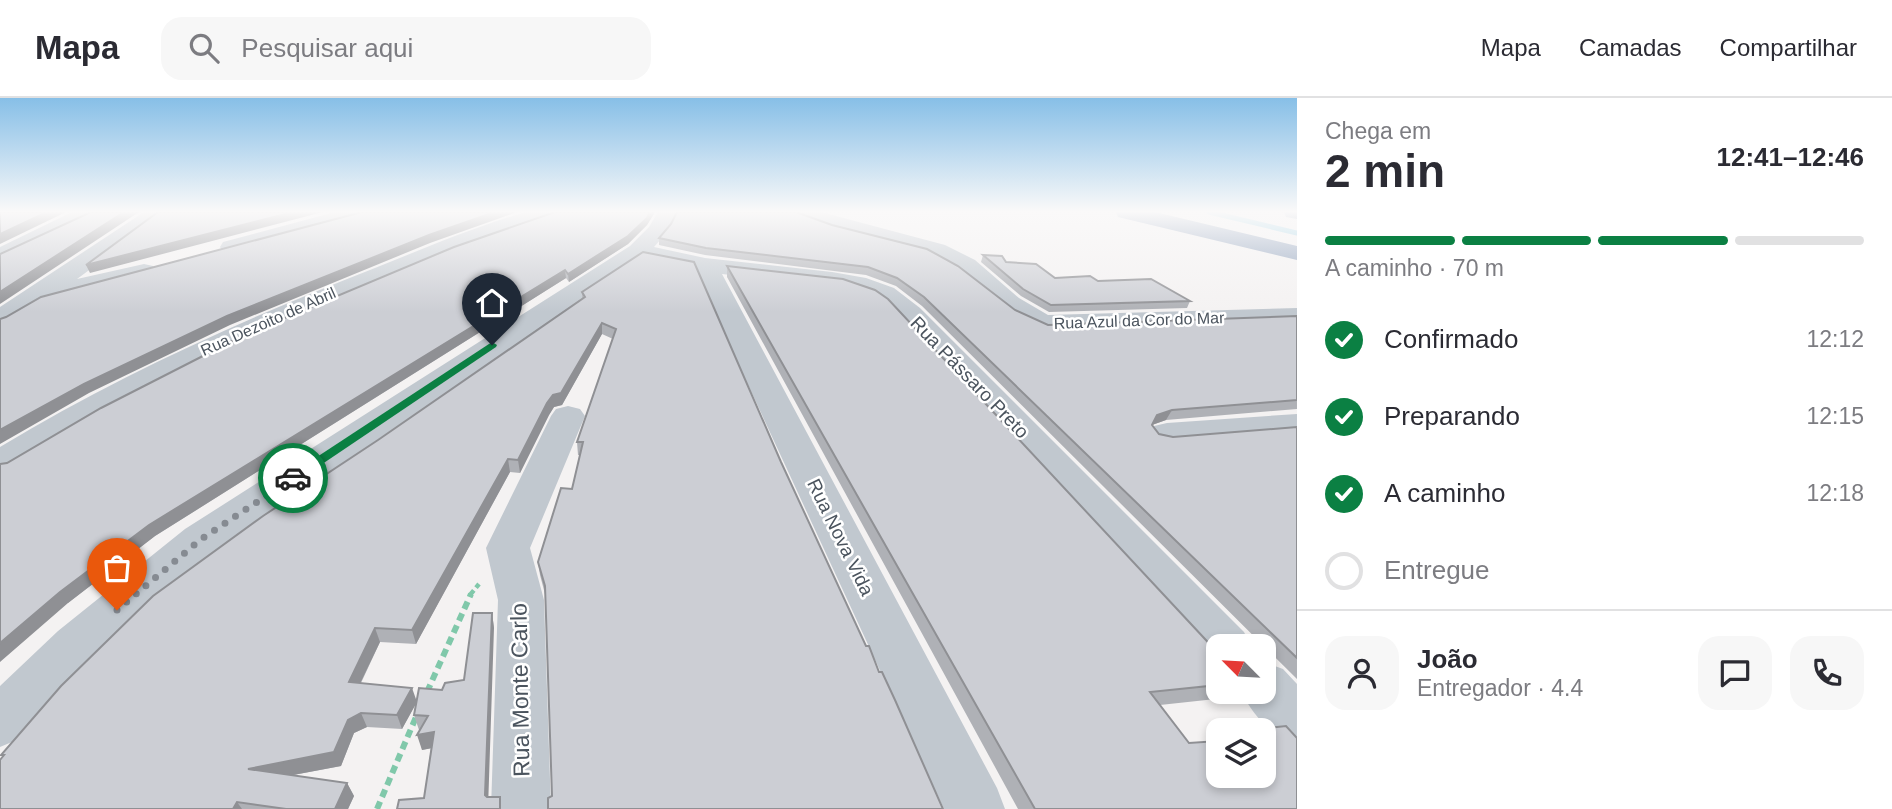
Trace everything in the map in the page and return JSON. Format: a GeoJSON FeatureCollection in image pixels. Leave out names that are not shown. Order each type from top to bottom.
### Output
{"type":"FeatureCollection","features":[{"type":"Feature","properties":{"kind":"highway"},"geometry":{"type":"LineString","coordinates":[[1264,245],[1297,253]]}},
{"type":"Feature","properties":{"kind":"street"},"geometry":{"type":"LineString","coordinates":[[0,256],[22,245]]}},
{"type":"Feature","properties":{"kind":"street"},"geometry":{"type":"LineString","coordinates":[[0,318],[36,297],[110,245]]}},
{"type":"Feature","properties":{"kind":"street"},"geometry":{"type":"LineString","coordinates":[[211,253],[239,245]]}},
{"type":"Feature","properties":{"kind":"street","name":"Rua Dezoito de Abril"},"geometry":{"type":"LineString","coordinates":[[0,463],[141,380],[217,342],[304,304],[454,245]]}},
{"type":"Feature","properties":{"kind":"street"},"geometry":{"type":"LineString","coordinates":[[0,722],[76,645],[200,540],[644,245]]}},
{"type":"Feature","properties":{"kind":"street","name":"Rua Azul da Cor do Mar"},"geometry":{"type":"LineString","coordinates":[[914,245],[953,257],[986,280],[1029,318],[1046,323],[1297,316]]}},
{"type":"Feature","properties":{"kind":"street","name":"Rua Pássaro Preto"},"geometry":{"type":"LineString","coordinates":[[638,251],[705,265],[832,279],[866,286],[885,294],[910,314],[1215,634]]}},
{"type":"Feature","properties":{"kind":"street"},"geometry":{"type":"LineString","coordinates":[[36,297],[171,264]]}},
{"type":"Feature","properties":{"kind":"street","name":"Rua Nova Vida"},"geometry":{"type":"LineString","coordinates":[[705,265],[975,809]]}},
{"type":"Feature","properties":{"kind":"street"},"geometry":{"type":"LineString","coordinates":[[69,274],[89,277],[131,274]]}},
{"type":"Feature","properties":{"kind":"street"},"geometry":{"type":"LineString","coordinates":[[508,548],[568,416]]}},
{"type":"Feature","properties":{"kind":"street"},"geometry":{"type":"LineString","coordinates":[[1167,434],[1297,424]]}},
{"type":"Feature","properties":{"kind":"street","name":"Rua Monte Carlo"},"geometry":{"type":"LineString","coordinates":[[508,548],[521,600],[521,809]]}},
{"type":"Feature","properties":{"kind":"street"},"geometry":{"type":"LineString","coordinates":[[1276,698],[1297,721]]}},
{"type":"Feature","properties":{"kind":"path"},"geometry":{"type":"LineString","coordinates":[[424,699],[467,599],[508,548]]}},
{"type":"Feature","properties":{"kind":"path"},"geometry":{"type":"LineString","coordinates":[[377,809],[418,712]]}},
{"type":"Feature","properties":{"kind":"building"},"geometry":{"type":"Polygon","coordinates":[[[19,245],[73,245],[0,292],[0,254],[19,245]]]}},
{"type":"Feature","properties":{"kind":"building"},"geometry":{"type":"Polygon","coordinates":[[[113,245],[163,245],[86,265],[113,245]]]}},
{"type":"Feature","properties":{"kind":"building"},"geometry":{"type":"Polygon","coordinates":[[[237,245],[404,245],[227,316],[84,384],[0,430],[0,319],[41,297],[237,245]]]}},
{"type":"Feature","properties":{"kind":"building"},"geometry":{"type":"Polygon","coordinates":[[[614,245],[568,274],[565,270],[149,525],[60,592],[0,643],[0,464],[7,463],[101,408],[244,335],[454,247],[614,245]]]}},
{"type":"Feature","properties":{"kind":"building"},"geometry":{"type":"Polygon","coordinates":[[[693,245],[912,245],[927,249],[958,266],[1015,310],[1048,325],[1297,316],[1297,400],[1172,410],[1157,415],[1152,425],[1159,434],[1173,437],[1297,427],[1297,658],[1276,638],[1276,634],[1272,634],[924,297],[897,278],[868,267],[693,245]]]}},
{"type":"Feature","properties":{"kind":"building"},"geometry":{"type":"Polygon","coordinates":[[[643,252],[694,262],[781,462],[866,646],[869,646],[879,672],[882,672],[943,809],[548,809],[548,798],[552,796],[545,586],[538,562],[561,488],[572,489],[583,442],[577,442],[616,329],[602,323],[561,393],[553,395],[547,403],[518,460],[508,459],[412,630],[375,628],[349,682],[412,688],[397,715],[361,713],[348,720],[334,752],[248,769],[347,783],[335,809],[286,809],[237,802],[233,809],[0,809],[0,760],[4,755],[1,755],[61,686],[153,596],[263,516],[585,297],[582,292],[643,252]]]}},
{"type":"Feature","properties":{"kind":"building"},"geometry":{"type":"Polygon","coordinates":[[[983,255],[1002,256],[1006,262],[1036,264],[1055,278],[1090,276],[1098,281],[1151,279],[1190,301],[1051,305],[1023,289],[983,255]]]}},
{"type":"Feature","properties":{"kind":"building"},"geometry":{"type":"Polygon","coordinates":[[[727,266],[843,279],[875,290],[888,299],[1206,640],[1206,686],[1150,692],[1189,743],[1206,742],[1206,788],[1276,788],[1276,727],[1286,726],[1297,738],[1297,809],[1035,809],[727,266]]]}},
{"type":"Feature","properties":{"kind":"building"},"geometry":{"type":"Polygon","coordinates":[[[473,613],[492,613],[485,795],[500,797],[500,809],[397,809],[399,800],[424,798],[434,732],[417,735],[428,716],[414,715],[419,688],[442,690],[445,683],[464,680],[473,613]]]}},
{"type":"Feature","properties":{"kind":"way so far"},"geometry":{"type":"LineString","coordinates":[[117,610],[200,540],[293,478]]}},
{"type":"Feature","properties":{"kind":"route"},"geometry":{"type":"LineString","coordinates":[[293,478],[492,345]]}}]}
